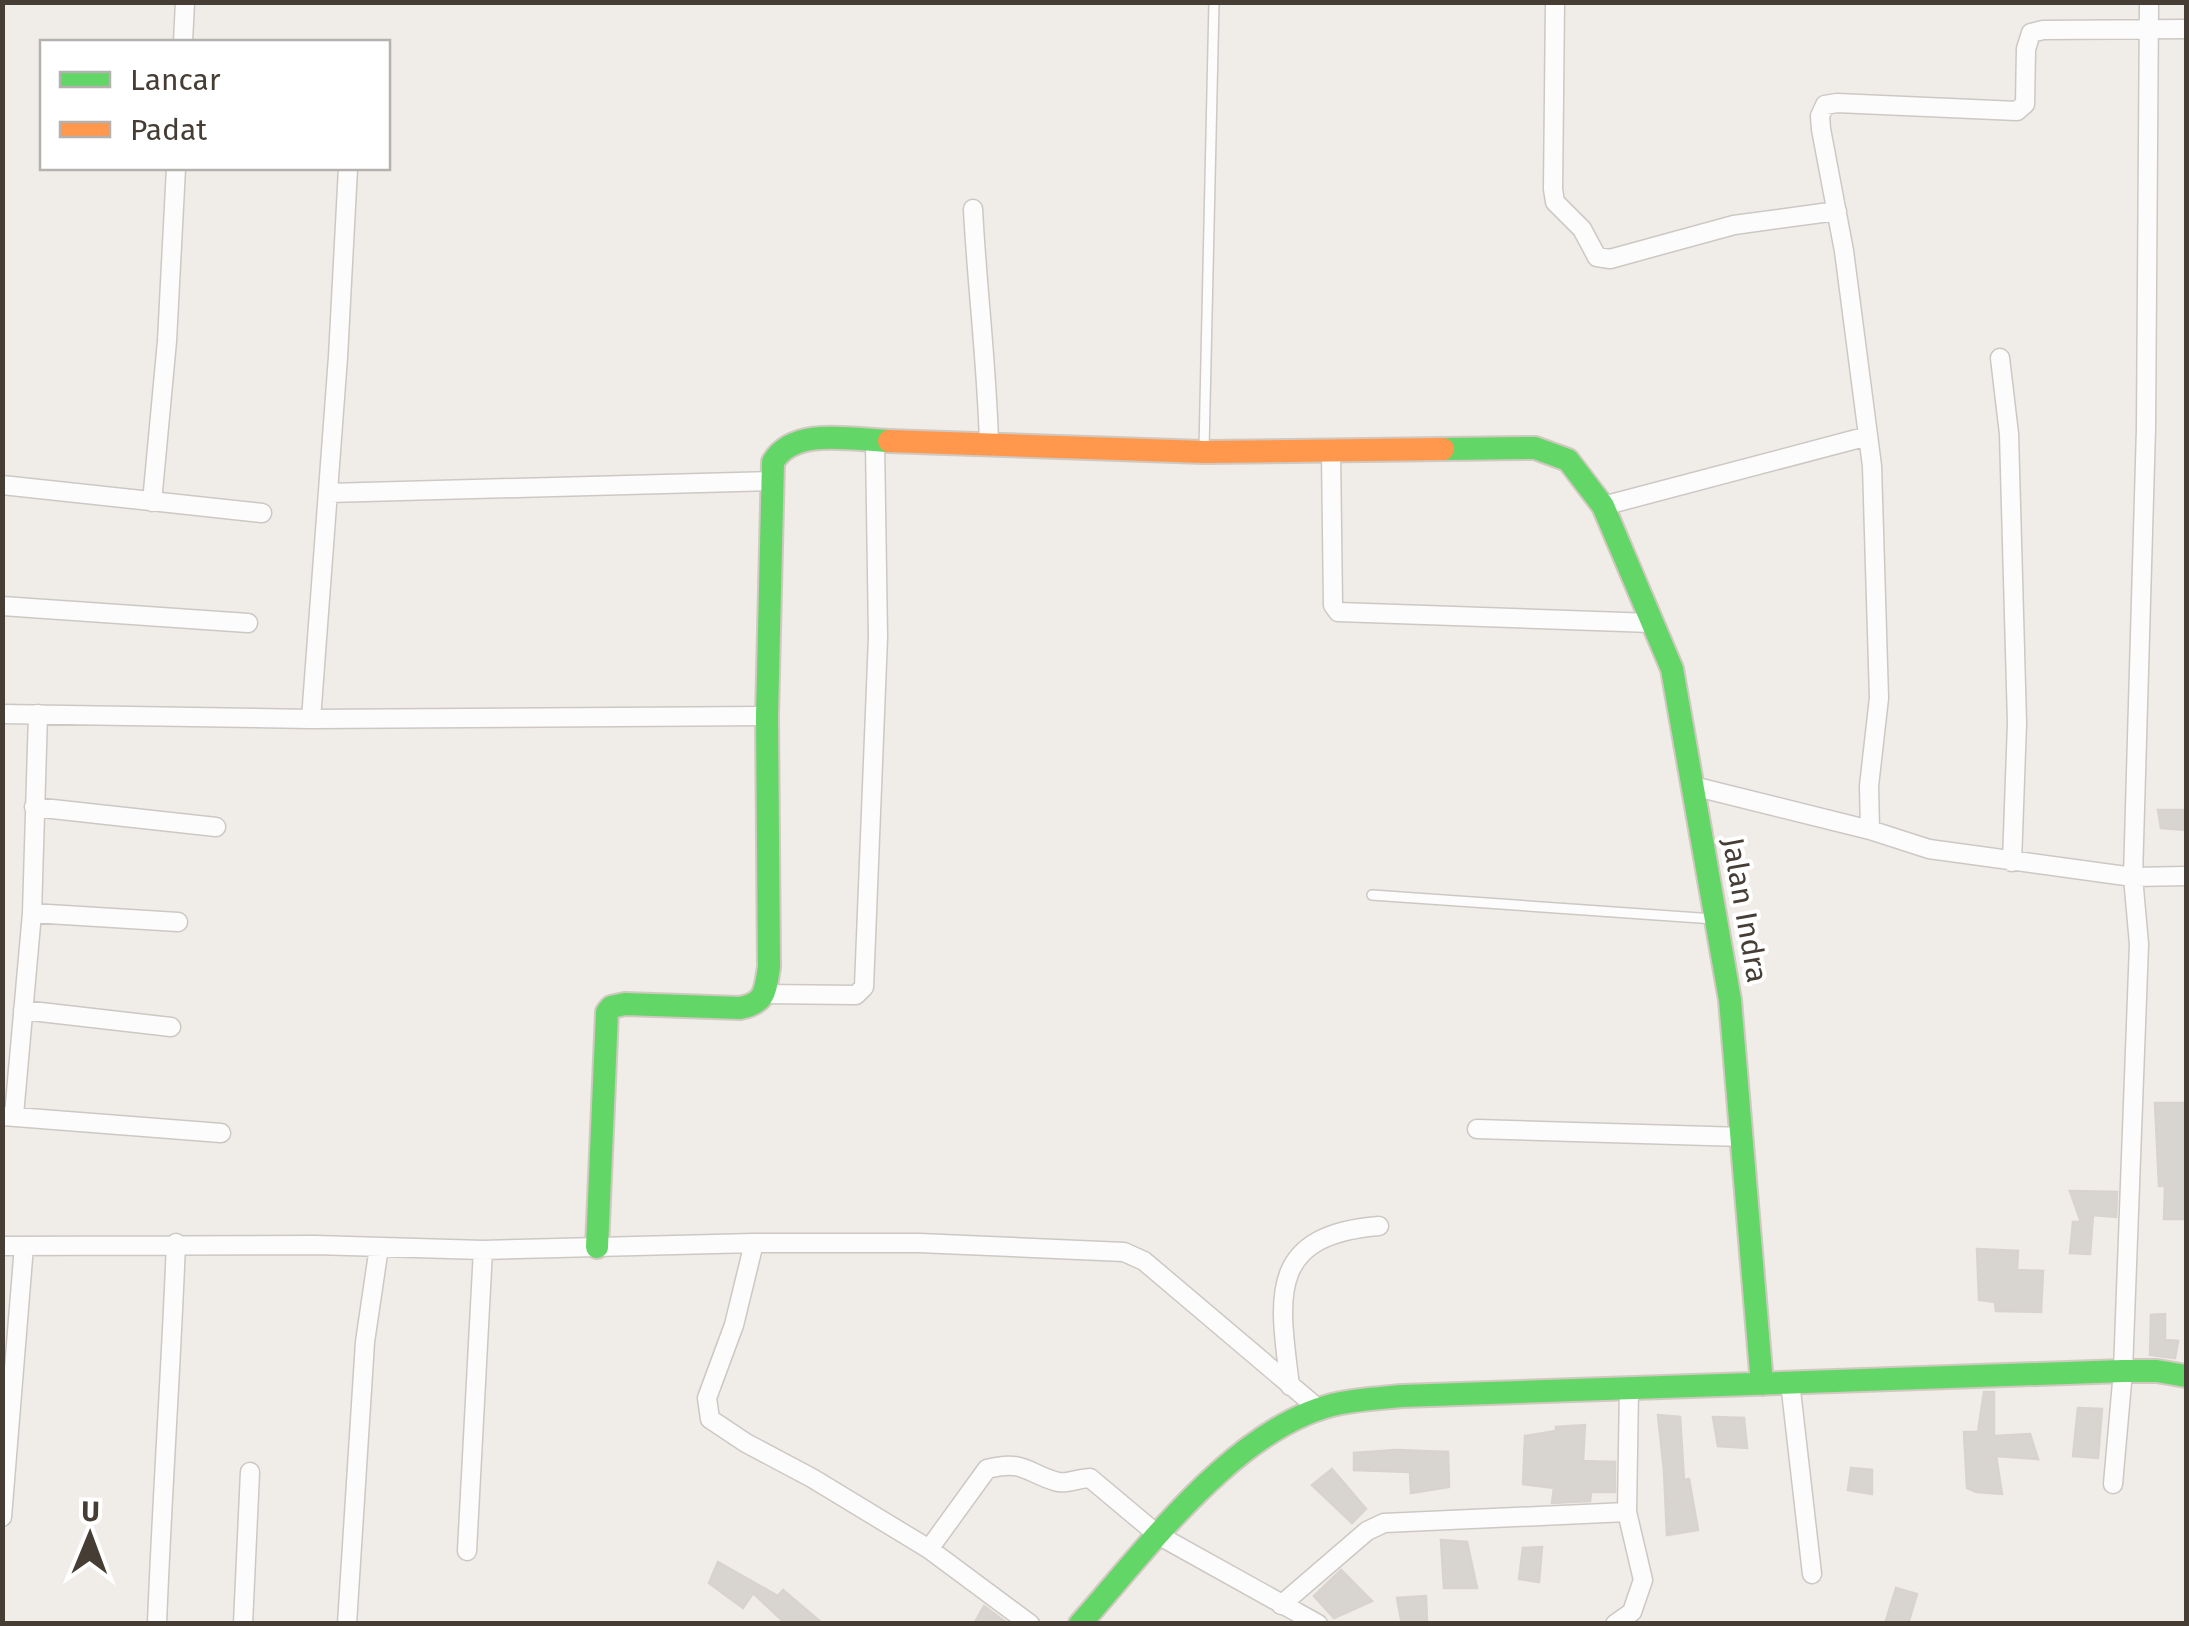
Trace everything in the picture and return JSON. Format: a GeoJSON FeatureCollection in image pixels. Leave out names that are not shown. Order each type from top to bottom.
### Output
{"type":"FeatureCollection","features":[{"type":"Feature","properties":{"kind":"street"},"geometry":{"type":"LineString","coordinates":[[183,40],[185,2]]}},
{"type":"Feature","properties":{"kind":"street"},"geometry":{"type":"LineString","coordinates":[[1555,2],[1552,189],[1555,202],[1582,229],[1598,256],[1610,259],[1734,225],[1836,211]]}},
{"type":"Feature","properties":{"kind":"street"},"geometry":{"type":"LineString","coordinates":[[2113,1484],[2123,1371],[2139,944],[2133,877],[2146,428],[2149,2]]}},
{"type":"Feature","properties":{"kind":"street"},"geometry":{"type":"LineString","coordinates":[[1870,830],[1869,786],[1880,698],[1868,436],[1820,116],[1825,104],[2017,111],[2025,104],[2026,49],[2031,33],[2186,29]]}},
{"type":"Feature","properties":{"kind":"street"},"geometry":{"type":"LineString","coordinates":[[152,502],[167,341],[176,170]]}},
{"type":"Feature","properties":{"kind":"street"},"geometry":{"type":"LineString","coordinates":[[311,719],[348,170]]}},
{"type":"Feature","properties":{"kind":"street"},"geometry":{"type":"LineString","coordinates":[[973,208],[978,302],[987,356],[990,444]]}},
{"type":"Feature","properties":{"kind":"street"},"geometry":{"type":"LineString","coordinates":[[2000,358],[2009,434],[2017,724],[2012,862]]}},
{"type":"Feature","properties":{"kind":"street"},"geometry":{"type":"LineString","coordinates":[[1603,506],[1868,436]]}},
{"type":"Feature","properties":{"kind":"street"},"geometry":{"type":"LineString","coordinates":[[597,1247],[610,1007],[625,1004],[740,1008],[755,1006],[764,994],[769,967],[766,716],[773,462],[778,450],[790,442],[838,439],[1204,452],[1331,452],[1333,605],[1338,612],[1652,623]]}},
{"type":"Feature","properties":{"kind":"street"},"geometry":{"type":"LineString","coordinates":[[764,994],[856,994],[864,987],[878,637],[875,443]]}},
{"type":"Feature","properties":{"kind":"street","name":"Jalan Indra"},"geometry":{"type":"LineString","coordinates":[[1331,452],[1535,448],[1557,454],[1578,469],[1603,506],[1672,670],[1730,1000],[1762,1384]]}},
{"type":"Feature","properties":{"kind":"street"},"geometry":{"type":"LineString","coordinates":[[328,493],[774,481]]}},
{"type":"Feature","properties":{"kind":"street"},"geometry":{"type":"LineString","coordinates":[[2,485],[262,513]]}},
{"type":"Feature","properties":{"kind":"street"},"geometry":{"type":"LineString","coordinates":[[2,606],[248,623]]}},
{"type":"Feature","properties":{"kind":"street"},"geometry":{"type":"LineString","coordinates":[[2,714],[311,719],[766,716]]}},
{"type":"Feature","properties":{"kind":"street"},"geometry":{"type":"LineString","coordinates":[[38,714],[32,913],[8,1116],[221,1133]]}},
{"type":"Feature","properties":{"kind":"street"},"geometry":{"type":"LineString","coordinates":[[1693,786],[1870,830],[1929,849],[2133,877],[2186,876]]}},
{"type":"Feature","properties":{"kind":"street"},"geometry":{"type":"LineString","coordinates":[[34,808],[216,827]]}},
{"type":"Feature","properties":{"kind":"street"},"geometry":{"type":"LineString","coordinates":[[32,913],[178,922]]}},
{"type":"Feature","properties":{"kind":"street"},"geometry":{"type":"LineString","coordinates":[[23,1010],[170,1027]]}},
{"type":"Feature","properties":{"kind":"street"},"geometry":{"type":"LineString","coordinates":[[1477,1129],[1743,1137]]}},
{"type":"Feature","properties":{"kind":"street"},"geometry":{"type":"LineString","coordinates":[[1290,1386],[1281,1308],[1292,1262],[1310,1245],[1353,1228],[1379,1226]]}},
{"type":"Feature","properties":{"kind":"street"},"geometry":{"type":"LineString","coordinates":[[754,1243],[734,1325],[708,1398],[710,1419],[929,1549],[1030,1624]]}},
{"type":"Feature","properties":{"kind":"street"},"geometry":{"type":"LineString","coordinates":[[2,1246],[176,1244],[483,1250],[919,1243],[1124,1252],[1144,1261],[1320,1410]]}},
{"type":"Feature","properties":{"kind":"street"},"geometry":{"type":"LineString","coordinates":[[156,1624],[176,1244]]}},
{"type":"Feature","properties":{"kind":"street"},"geometry":{"type":"LineString","coordinates":[[2,1517],[24,1246]]}},
{"type":"Feature","properties":{"kind":"street"},"geometry":{"type":"LineString","coordinates":[[346,1624],[365,1342],[378,1246]]}},
{"type":"Feature","properties":{"kind":"street"},"geometry":{"type":"LineString","coordinates":[[467,1551],[483,1250]]}},
{"type":"Feature","properties":{"kind":"street"},"geometry":{"type":"LineString","coordinates":[[1080,1624],[1158,1535],[1243,1450],[1281,1427],[1354,1400],[2123,1371],[2186,1376]]}},
{"type":"Feature","properties":{"kind":"street"},"geometry":{"type":"LineString","coordinates":[[1790,1382],[1812,1574]]}},
{"type":"Feature","properties":{"kind":"street"},"geometry":{"type":"LineString","coordinates":[[1615,1624],[1632,1612],[1643,1580],[1628,1512],[1629,1388]]}},
{"type":"Feature","properties":{"kind":"street"},"geometry":{"type":"LineString","coordinates":[[929,1549],[986,1469],[1032,1469],[1060,1482],[1085,1477],[1094,1479],[1158,1535],[1318,1624]]}},
{"type":"Feature","properties":{"kind":"street"},"geometry":{"type":"LineString","coordinates":[[243,1624],[250,1472]]}},
{"type":"Feature","properties":{"kind":"street"},"geometry":{"type":"LineString","coordinates":[[1281,1606],[1367,1531],[1384,1523],[1628,1512]]}},
{"type":"Feature","properties":{"kind":"lane"},"geometry":{"type":"LineString","coordinates":[[1204,452],[1214,2]]}},
{"type":"Feature","properties":{"kind":"lane"},"geometry":{"type":"LineString","coordinates":[[1372,895],[1716,919]]}},
{"type":"Feature","properties":{"kind":"building"},"geometry":{"type":"Polygon","coordinates":[[[2158,810],[2186,810],[2186,830],[2161,828],[2158,810]]]}},
{"type":"Feature","properties":{"kind":"building"},"geometry":{"type":"Polygon","coordinates":[[[2155,1103],[2186,1103],[2186,1219],[2164,1219],[2165,1186],[2159,1186],[2155,1103]]]}},
{"type":"Feature","properties":{"kind":"building"},"geometry":{"type":"Polygon","coordinates":[[[2070,1191],[2117,1192],[2116,1217],[2093,1215],[2090,1254],[2070,1253],[2073,1222],[2081,1222],[2070,1191]]]}},
{"type":"Feature","properties":{"kind":"building"},"geometry":{"type":"Polygon","coordinates":[[[1977,1249],[2018,1251],[2017,1270],[2043,1271],[2041,1312],[1996,1311],[1995,1302],[1979,1300],[1977,1249]]]}},
{"type":"Feature","properties":{"kind":"building"},"geometry":{"type":"Polygon","coordinates":[[[2165,1314],[2165,1340],[2178,1341],[2175,1358],[2150,1355],[2151,1315],[2165,1314]]]}},
{"type":"Feature","properties":{"kind":"building"},"geometry":{"type":"Polygon","coordinates":[[[1984,1392],[1994,1392],[1994,1436],[2030,1434],[2038,1459],[1996,1456],[2002,1494],[1967,1488],[1964,1432],[1978,1432],[1984,1392]]]}},
{"type":"Feature","properties":{"kind":"building"},"geometry":{"type":"Polygon","coordinates":[[[2078,1408],[2102,1409],[2098,1458],[2073,1456],[2078,1408]]]}},
{"type":"Feature","properties":{"kind":"building"},"geometry":{"type":"Polygon","coordinates":[[[1658,1415],[1680,1417],[1684,1480],[1689,1479],[1698,1530],[1667,1535],[1658,1415]]]}},
{"type":"Feature","properties":{"kind":"building"},"geometry":{"type":"Polygon","coordinates":[[[1713,1417],[1744,1418],[1747,1448],[1718,1446],[1713,1417]]]}},
{"type":"Feature","properties":{"kind":"building"},"geometry":{"type":"Polygon","coordinates":[[[1585,1425],[1583,1461],[1615,1462],[1615,1492],[1591,1492],[1590,1501],[1552,1503],[1554,1488],[1523,1484],[1525,1436],[1556,1431],[1556,1427],[1585,1425]]]}},
{"type":"Feature","properties":{"kind":"building"},"geometry":{"type":"Polygon","coordinates":[[[1448,1452],[1449,1487],[1411,1493],[1410,1472],[1354,1470],[1354,1453],[1448,1452]]]}},
{"type":"Feature","properties":{"kind":"building"},"geometry":{"type":"Polygon","coordinates":[[[1851,1468],[1872,1470],[1872,1494],[1848,1490],[1851,1468]]]}},
{"type":"Feature","properties":{"kind":"building"},"geometry":{"type":"Polygon","coordinates":[[[1332,1469],[1366,1509],[1352,1523],[1312,1485],[1332,1469]]]}},
{"type":"Feature","properties":{"kind":"building"},"geometry":{"type":"Polygon","coordinates":[[[1441,1540],[1467,1542],[1477,1588],[1444,1588],[1441,1540]]]}},
{"type":"Feature","properties":{"kind":"building"},"geometry":{"type":"Polygon","coordinates":[[[1542,1547],[1539,1582],[1519,1579],[1523,1548],[1542,1547]]]}},
{"type":"Feature","properties":{"kind":"building"},"geometry":{"type":"Polygon","coordinates":[[[718,1562],[778,1596],[783,1590],[823,1624],[786,1624],[753,1593],[743,1608],[709,1583],[718,1562]]]}},
{"type":"Feature","properties":{"kind":"building"},"geometry":{"type":"Polygon","coordinates":[[[1341,1570],[1372,1601],[1334,1618],[1314,1596],[1341,1570]]]}},
{"type":"Feature","properties":{"kind":"building"},"geometry":{"type":"Polygon","coordinates":[[[1896,1588],[1917,1594],[1908,1624],[1885,1624],[1896,1588]]]}},
{"type":"Feature","properties":{"kind":"building"},"geometry":{"type":"Polygon","coordinates":[[[1426,1596],[1427,1624],[1402,1624],[1397,1598],[1426,1596]]]}},
{"type":"Feature","properties":{"kind":"building"},"geometry":{"type":"Polygon","coordinates":[[[984,1606],[1008,1624],[974,1624],[984,1606]]]}},
{"type":"Feature","properties":{"kind":"traffic: fast"},"geometry":{"type":"LineString","coordinates":[[597,1247],[607,1012],[625,1004],[740,1008],[760,999],[766,983],[773,462],[795,443],[810,439],[889,441]]}},
{"type":"Feature","properties":{"kind":"traffic: fast"},"geometry":{"type":"LineString","coordinates":[[1443,449],[1535,448],[1568,460],[1603,506],[1672,669],[1730,1000],[1762,1384]]}},
{"type":"Feature","properties":{"kind":"traffic: fast"},"geometry":{"type":"LineString","coordinates":[[1080,1624],[1165,1526],[1231,1462],[1266,1435],[1303,1415],[1341,1403],[1402,1396],[2123,1371],[2186,1376]]}},
{"type":"Feature","properties":{"kind":"traffic: slow"},"geometry":{"type":"LineString","coordinates":[[889,441],[1204,452],[1443,449]]}}]}
